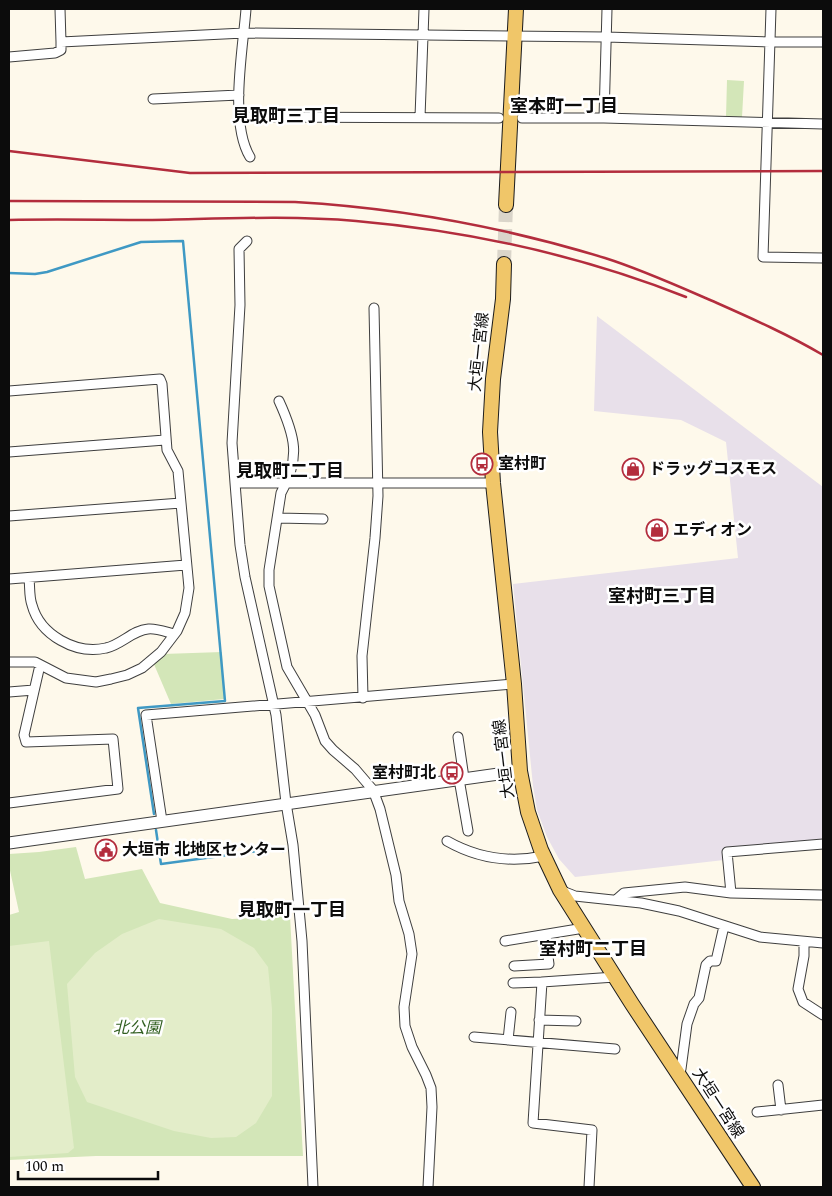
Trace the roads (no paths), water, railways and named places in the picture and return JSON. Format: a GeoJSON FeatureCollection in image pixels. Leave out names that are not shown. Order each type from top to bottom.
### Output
{"type":"FeatureCollection","features":[{"type":"Feature","properties":{"kind":"main road"},"geometry":{"type":"LineString","coordinates":[[506,205],[516,9]]}},
{"type":"Feature","properties":{"kind":"main road","name":"大垣一宮線"},"geometry":{"type":"LineString","coordinates":[[504,264],[490,432],[493,483],[514,684],[520,771],[528,812],[544,856],[560,890],[753,1187]]}},
{"type":"Feature","properties":{"kind":"street"},"geometry":{"type":"LineString","coordinates":[[9,57],[55,54],[60,50],[60,9]]}},
{"type":"Feature","properties":{"kind":"street"},"geometry":{"type":"LineString","coordinates":[[246,9],[239,95],[245,149],[250,157]]}},
{"type":"Feature","properties":{"kind":"street"},"geometry":{"type":"LineString","coordinates":[[420,117],[424,9]]}},
{"type":"Feature","properties":{"kind":"street"},"geometry":{"type":"LineString","coordinates":[[604,118],[607,9]]}},
{"type":"Feature","properties":{"kind":"street"},"geometry":{"type":"LineString","coordinates":[[771,9],[763,257],[823,258]]}},
{"type":"Feature","properties":{"kind":"street"},"geometry":{"type":"LineString","coordinates":[[61,42],[244,33],[606,37],[823,42]]}},
{"type":"Feature","properties":{"kind":"street"},"geometry":{"type":"LineString","coordinates":[[153,99],[239,95]]}},
{"type":"Feature","properties":{"kind":"street"},"geometry":{"type":"LineString","coordinates":[[240,117],[499,118]]}},
{"type":"Feature","properties":{"kind":"street"},"geometry":{"type":"LineString","coordinates":[[522,118],[604,118],[823,124]]}},
{"type":"Feature","properties":{"kind":"street"},"geometry":{"type":"LineString","coordinates":[[247,241],[239,249],[240,305],[232,443],[245,576],[276,715],[293,845],[302,942],[313,1187]]}},
{"type":"Feature","properties":{"kind":"street"},"geometry":{"type":"LineString","coordinates":[[363,698],[362,656],[378,496],[376,484],[374,308]]}},
{"type":"Feature","properties":{"kind":"street"},"geometry":{"type":"LineString","coordinates":[[9,391],[160,379],[162,384],[165,440],[167,450],[178,471],[189,588],[185,613],[174,634],[161,652],[142,668],[127,675],[96,682],[66,678],[35,662],[9,662]]}},
{"type":"Feature","properties":{"kind":"street"},"geometry":{"type":"LineString","coordinates":[[279,401],[295,445],[293,466],[282,493],[269,570],[269,586],[287,667],[316,715],[325,741],[355,769],[373,790],[380,809],[412,954],[404,1007],[405,1026],[412,1047],[431,1088],[432,1107],[428,1187]]}},
{"type":"Feature","properties":{"kind":"street"},"geometry":{"type":"LineString","coordinates":[[9,452],[165,440]]}},
{"type":"Feature","properties":{"kind":"street"},"geometry":{"type":"LineString","coordinates":[[235,483],[493,483]]}},
{"type":"Feature","properties":{"kind":"street"},"geometry":{"type":"LineString","coordinates":[[9,516],[181,503]]}},
{"type":"Feature","properties":{"kind":"street"},"geometry":{"type":"LineString","coordinates":[[278,518],[323,519]]}},
{"type":"Feature","properties":{"kind":"street"},"geometry":{"type":"LineString","coordinates":[[9,579],[186,566]]}},
{"type":"Feature","properties":{"kind":"street"},"geometry":{"type":"LineString","coordinates":[[29,578],[32,605],[38,619],[58,638],[72,647],[82,649],[107,648],[147,628],[174,634]]}},
{"type":"Feature","properties":{"kind":"street"},"geometry":{"type":"LineString","coordinates":[[9,803],[118,789],[113,739],[26,742],[24,735],[40,665]]}},
{"type":"Feature","properties":{"kind":"street"},"geometry":{"type":"LineString","coordinates":[[162,821],[146,715],[514,684]]}},
{"type":"Feature","properties":{"kind":"street"},"geometry":{"type":"LineString","coordinates":[[9,692],[34,690]]}},
{"type":"Feature","properties":{"kind":"street"},"geometry":{"type":"LineString","coordinates":[[458,737],[468,831]]}},
{"type":"Feature","properties":{"kind":"street"},"geometry":{"type":"LineString","coordinates":[[9,843],[373,790],[520,771]]}},
{"type":"Feature","properties":{"kind":"street"},"geometry":{"type":"LineString","coordinates":[[447,841],[462,850],[494,858],[526,860],[544,856]]}},
{"type":"Feature","properties":{"kind":"street"},"geometry":{"type":"LineString","coordinates":[[731,893],[728,852],[823,844]]}},
{"type":"Feature","properties":{"kind":"street"},"geometry":{"type":"LineString","coordinates":[[616,900],[624,893],[685,887],[731,893],[823,895]]}},
{"type":"Feature","properties":{"kind":"street"},"geometry":{"type":"LineString","coordinates":[[560,890],[575,896],[616,900],[679,911],[760,937],[823,943]]}},
{"type":"Feature","properties":{"kind":"street"},"geometry":{"type":"LineString","coordinates":[[681,1069],[687,1024],[694,1004],[699,998],[706,965],[710,961],[716,961],[724,926]]}},
{"type":"Feature","properties":{"kind":"street"},"geometry":{"type":"LineString","coordinates":[[505,941],[584,928]]}},
{"type":"Feature","properties":{"kind":"street"},"geometry":{"type":"LineString","coordinates":[[514,966],[549,964],[545,934]]}},
{"type":"Feature","properties":{"kind":"street"},"geometry":{"type":"LineString","coordinates":[[804,942],[804,956],[798,989],[803,1002],[823,1015]]}},
{"type":"Feature","properties":{"kind":"street"},"geometry":{"type":"LineString","coordinates":[[513,983],[615,977]]}},
{"type":"Feature","properties":{"kind":"street"},"geometry":{"type":"LineString","coordinates":[[542,982],[533,1123],[592,1130],[589,1187]]}},
{"type":"Feature","properties":{"kind":"street"},"geometry":{"type":"LineString","coordinates":[[508,1040],[511,1012]]}},
{"type":"Feature","properties":{"kind":"street"},"geometry":{"type":"LineString","coordinates":[[539,1020],[576,1021]]}},
{"type":"Feature","properties":{"kind":"street"},"geometry":{"type":"LineString","coordinates":[[474,1037],[615,1049]]}},
{"type":"Feature","properties":{"kind":"street"},"geometry":{"type":"LineString","coordinates":[[778,1085],[781,1110]]}},
{"type":"Feature","properties":{"kind":"street"},"geometry":{"type":"LineString","coordinates":[[757,1112],[823,1105]]}},
{"type":"Feature","properties":{"kind":"waterway"},"geometry":{"type":"LineString","coordinates":[[9,273],[35,274],[47,272],[141,242],[183,241],[225,701],[138,708],[154,814]]}},
{"type":"Feature","properties":{"kind":"waterway"},"geometry":{"type":"LineString","coordinates":[[156,830],[161,864],[280,848],[283,851]]}},
{"type":"Feature","properties":{"kind":"tunnel"},"geometry":{"type":"LineString","coordinates":[[504,264],[506,205]]}},
{"type":"Feature","properties":{"kind":"railway"},"geometry":{"type":"LineString","coordinates":[[9,151],[190,173],[823,171]]}},
{"type":"Feature","properties":{"kind":"railway"},"geometry":{"type":"LineString","coordinates":[[9,201],[295,202],[413,214],[490,228],[605,258],[661,279],[744,315],[823,355]]}},
{"type":"Feature","properties":{"kind":"railway"},"geometry":{"type":"LineString","coordinates":[[9,220],[278,218],[330,219],[398,225],[482,238],[565,257],[646,282],[686,297]]}},
{"type":"Feature","properties":{"kind":"place","name":"室村町"},"geometry":{"type":"Point","coordinates":[482,464]}},
{"type":"Feature","properties":{"kind":"place","name":"ドラッグコスモス"},"geometry":{"type":"Point","coordinates":[633,469]}},
{"type":"Feature","properties":{"kind":"place","name":"エディオン"},"geometry":{"type":"Point","coordinates":[657,530]}},
{"type":"Feature","properties":{"kind":"place","name":"室村町北"},"geometry":{"type":"Point","coordinates":[452,773]}},
{"type":"Feature","properties":{"kind":"place","name":"大垣市 北地区センター"},"geometry":{"type":"Point","coordinates":[106,850]}},
{"type":"Feature","properties":{"kind":"district","name":"室本町一丁目"},"geometry":{"type":"Point","coordinates":[564,106]}},
{"type":"Feature","properties":{"kind":"district","name":"見取町三丁目"},"geometry":{"type":"Point","coordinates":[286,116]}},
{"type":"Feature","properties":{"kind":"district","name":"見取町二丁目"},"geometry":{"type":"Point","coordinates":[290,471]}},
{"type":"Feature","properties":{"kind":"district","name":"室村町三丁目"},"geometry":{"type":"Point","coordinates":[662,596]}},
{"type":"Feature","properties":{"kind":"district","name":"見取町一丁目"},"geometry":{"type":"Point","coordinates":[292,910]}},
{"type":"Feature","properties":{"kind":"district","name":"室村町二丁目"},"geometry":{"type":"Point","coordinates":[593,949]}},
{"type":"Feature","properties":{"kind":"park label","name":"北公園"},"geometry":{"type":"Point","coordinates":[137,1028]}}]}
